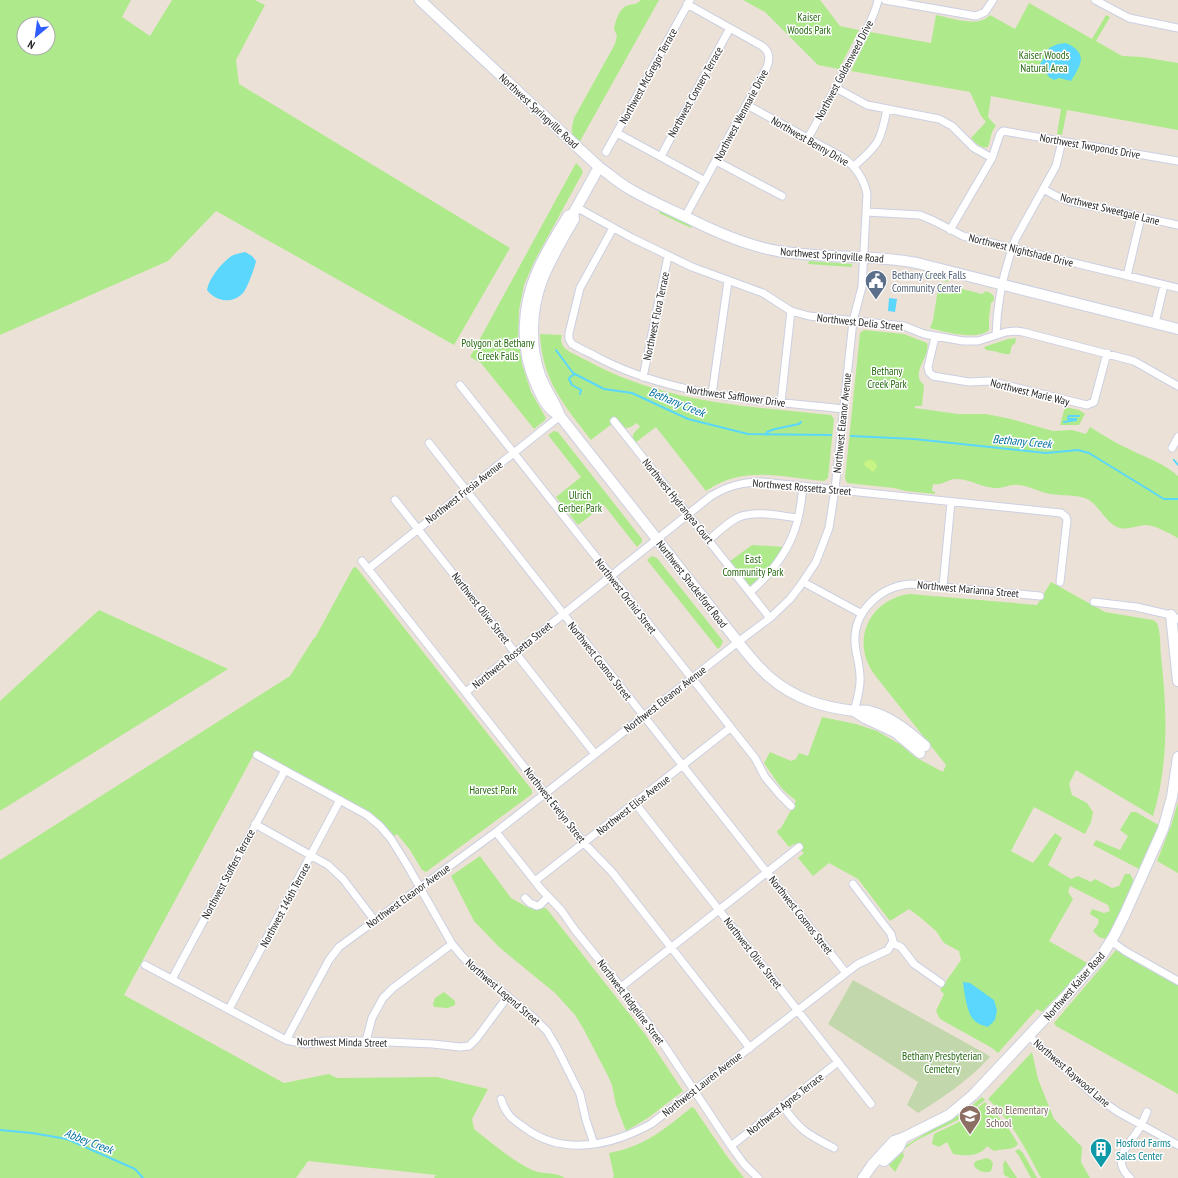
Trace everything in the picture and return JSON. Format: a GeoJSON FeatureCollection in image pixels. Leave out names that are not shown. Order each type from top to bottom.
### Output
{"type":"FeatureCollection","features":[{"type":"Feature","properties":{"kind":"street","name":"Northwest Springville Road"},"geometry":{"type":"LineString","coordinates":[[420,0],[599,167],[632,190],[685,217],[731,237],[773,250],[810,255],[891,259],[917,263],[1178,329]]}},
{"type":"Feature","properties":{"kind":"street","name":"Northwest Goldenweed Drive"},"geometry":{"type":"LineString","coordinates":[[808,138],[836,88],[871,19],[878,0]]}},
{"type":"Feature","properties":{"kind":"street"},"geometry":{"type":"LineString","coordinates":[[885,0],[976,16],[985,12],[994,0]]}},
{"type":"Feature","properties":{"kind":"street"},"geometry":{"type":"LineString","coordinates":[[1095,0],[1106,3],[1123,16],[1133,20],[1178,28]]}},
{"type":"Feature","properties":{"kind":"street","name":"Northwest Wenmarie Drive"},"geometry":{"type":"LineString","coordinates":[[685,217],[747,105],[767,67],[770,58],[769,53],[762,46],[688,2]]}},
{"type":"Feature","properties":{"kind":"street","name":"Northwest McGregor Terrace"},"geometry":{"type":"LineString","coordinates":[[606,152],[688,2]]}},
{"type":"Feature","properties":{"kind":"street","name":"Northwest Connery Terrace"},"geometry":{"type":"LineString","coordinates":[[661,156],[730,28]]}},
{"type":"Feature","properties":{"kind":"street"},"geometry":{"type":"LineString","coordinates":[[836,88],[862,103],[939,119],[952,126],[974,148],[992,158],[950,230]]}},
{"type":"Feature","properties":{"kind":"street","name":"Northwest Benny Drive"},"geometry":{"type":"LineString","coordinates":[[747,105],[844,158],[854,166],[866,186],[867,194],[863,257]]}},
{"type":"Feature","properties":{"kind":"street"},"geometry":{"type":"LineString","coordinates":[[854,166],[868,154],[878,141],[883,130],[887,109]]}},
{"type":"Feature","properties":{"kind":"street","name":"Northwest Twoponds Drive"},"geometry":{"type":"LineString","coordinates":[[992,158],[1000,134],[1003,131],[1178,161]]}},
{"type":"Feature","properties":{"kind":"street"},"geometry":{"type":"LineString","coordinates":[[617,133],[705,181]]}},
{"type":"Feature","properties":{"kind":"street"},"geometry":{"type":"LineString","coordinates":[[996,335],[998,306],[1002,284],[1012,248],[1058,160],[1062,141]]}},
{"type":"Feature","properties":{"kind":"street"},"geometry":{"type":"LineString","coordinates":[[716,162],[782,196]]}},
{"type":"Feature","properties":{"kind":"street","name":"Northwest Shackelford Road"},"geometry":{"type":"LineString","coordinates":[[599,167],[574,211],[568,216],[536,272],[528,302],[525,320],[527,358],[532,375],[544,401],[551,410],[560,416],[658,539],[756,666],[780,685],[810,701],[836,708],[854,711],[868,711],[888,719],[913,735],[923,750]]}},
{"type":"Feature","properties":{"kind":"street","name":"Northwest Sweetgale Lane"},"geometry":{"type":"LineString","coordinates":[[1043,189],[1068,201],[1178,225]]}},
{"type":"Feature","properties":{"kind":"street","name":"Northwest Delia Street"},"geometry":{"type":"LineString","coordinates":[[574,211],[613,228],[692,267],[728,281],[763,292],[791,311],[809,316],[904,326],[935,337],[971,342],[1006,332],[1023,332],[1134,361],[1178,386]]}},
{"type":"Feature","properties":{"kind":"street","name":"Northwest Nightshade Drive"},"geometry":{"type":"LineString","coordinates":[[866,212],[920,215],[963,236],[1178,288]]}},
{"type":"Feature","properties":{"kind":"street"},"geometry":{"type":"LineString","coordinates":[[1127,276],[1141,217]]}},
{"type":"Feature","properties":{"kind":"street","name":"Northwest Safflower Drive"},"geometry":{"type":"LineString","coordinates":[[613,228],[580,288],[569,333],[569,339],[575,346],[612,365],[675,387],[712,394],[843,409]]}},
{"type":"Feature","properties":{"kind":"street","name":"Northwest Flora Terrace"},"geometry":{"type":"LineString","coordinates":[[643,377],[668,256]]}},
{"type":"Feature","properties":{"kind":"street","name":"Northwest Eleanor Avenue"},"geometry":{"type":"LineString","coordinates":[[286,1040],[329,960],[339,947],[496,832],[770,618],[790,599],[803,582],[816,562],[829,528],[835,489],[853,321],[862,287],[863,257]]}},
{"type":"Feature","properties":{"kind":"street"},"geometry":{"type":"LineString","coordinates":[[712,394],[728,281]]}},
{"type":"Feature","properties":{"kind":"street"},"geometry":{"type":"LineString","coordinates":[[1155,323],[1164,285]]}},
{"type":"Feature","properties":{"kind":"street"},"geometry":{"type":"LineString","coordinates":[[781,402],[791,311]]}},
{"type":"Feature","properties":{"kind":"street","name":"Northwest Marie Way"},"geometry":{"type":"LineString","coordinates":[[935,337],[928,367],[929,372],[933,376],[969,382],[989,380],[1087,406],[1092,404],[1095,399],[1106,353]]}},
{"type":"Feature","properties":{"kind":"street","name":"Northwest Orchid Street"},"geometry":{"type":"LineString","coordinates":[[460,385],[755,758],[765,777],[791,806]]}},
{"type":"Feature","properties":{"kind":"street","name":"Northwest Fresia Avenue"},"geometry":{"type":"LineString","coordinates":[[368,569],[560,416]]}},
{"type":"Feature","properties":{"kind":"street","name":"Northwest Hydrangea Court"},"geometry":{"type":"LineString","coordinates":[[614,421],[770,618]]}},
{"type":"Feature","properties":{"kind":"street"},"geometry":{"type":"LineString","coordinates":[[1172,448],[1178,436]]}},
{"type":"Feature","properties":{"kind":"street","name":"Northwest Cosmos Street"},"geometry":{"type":"LineString","coordinates":[[429,443],[846,973]]}},
{"type":"Feature","properties":{"kind":"street","name":"Northwest Rossetta Street"},"geometry":{"type":"LineString","coordinates":[[466,692],[711,496],[732,485],[757,482],[803,486],[1052,511],[1063,514],[1067,520],[1060,582]]}},
{"type":"Feature","properties":{"kind":"street"},"geometry":{"type":"LineString","coordinates":[[750,592],[771,571],[783,555],[798,518],[803,486]]}},
{"type":"Feature","properties":{"kind":"street","name":"Northwest Olive Street"},"geometry":{"type":"LineString","coordinates":[[395,500],[595,754]]}},
{"type":"Feature","properties":{"kind":"street"},"geometry":{"type":"LineString","coordinates":[[943,586],[951,502]]}},
{"type":"Feature","properties":{"kind":"street"},"geometry":{"type":"LineString","coordinates":[[709,540],[733,521],[744,516],[759,514],[798,518]]}},
{"type":"Feature","properties":{"kind":"street","name":"Northwest Evelyn Street"},"geometry":{"type":"LineString","coordinates":[[362,561],[584,843],[612,872],[750,1048]]}},
{"type":"Feature","properties":{"kind":"street"},"geometry":{"type":"LineString","coordinates":[[803,582],[862,614]]}},
{"type":"Feature","properties":{"kind":"street","name":"Northwest Marianna Street"},"geometry":{"type":"LineString","coordinates":[[854,711],[860,678],[855,644],[856,634],[862,614],[876,598],[884,592],[895,587],[911,584],[1040,596]]}},
{"type":"Feature","properties":{"kind":"street"},"geometry":{"type":"LineString","coordinates":[[1094,602],[1136,607],[1175,617],[1178,681]]}},
{"type":"Feature","properties":{"kind":"street","name":"Northwest Elise Avenue"},"geometry":{"type":"LineString","coordinates":[[535,881],[730,728]]}},
{"type":"Feature","properties":{"kind":"street","name":"Northwest Legend Street"},"geometry":{"type":"LineString","coordinates":[[257,755],[367,815],[380,826],[395,845],[452,944],[477,970],[540,1023],[547,1031],[580,1094],[586,1120],[594,1144]]}},
{"type":"Feature","properties":{"kind":"street","name":"Northwest Kaiser Road"},"geometry":{"type":"LineString","coordinates":[[863,1178],[872,1165],[894,1141],[903,1138],[957,1109],[973,1095],[1088,972],[1102,955],[1124,916],[1163,829],[1176,786],[1178,757]]}},
{"type":"Feature","properties":{"kind":"street","name":"Northwest Stoffers Terrace"},"geometry":{"type":"LineString","coordinates":[[172,979],[285,770]]}},
{"type":"Feature","properties":{"kind":"street","name":"Northwest 146th Terrace"},"geometry":{"type":"LineString","coordinates":[[229,1009],[340,800]]}},
{"type":"Feature","properties":{"kind":"street","name":"Northwest Olive Street"},"geometry":{"type":"LineString","coordinates":[[635,803],[871,1104]]}},
{"type":"Feature","properties":{"kind":"street"},"geometry":{"type":"LineString","coordinates":[[255,824],[311,855],[337,872],[374,921]]}},
{"type":"Feature","properties":{"kind":"street","name":"Northwest Ridgeline Street"},"geometry":{"type":"LineString","coordinates":[[496,832],[548,897],[561,910],[575,930],[621,987],[664,1045],[731,1146],[744,1164],[758,1178]]}},
{"type":"Feature","properties":{"kind":"street"},"geometry":{"type":"LineString","coordinates":[[621,987],[799,847]]}},
{"type":"Feature","properties":{"kind":"street"},"geometry":{"type":"LineString","coordinates":[[853,884],[891,934],[893,938],[892,943],[901,947],[914,964],[941,983]]}},
{"type":"Feature","properties":{"kind":"street"},"geometry":{"type":"LineString","coordinates":[[525,898],[530,903],[537,906],[548,897]]}},
{"type":"Feature","properties":{"kind":"street"},"geometry":{"type":"LineString","coordinates":[[1111,941],[1125,951],[1178,981]]}},
{"type":"Feature","properties":{"kind":"street","name":"Northwest Lauren Avenue"},"geometry":{"type":"LineString","coordinates":[[501,1099],[504,1110],[511,1117],[530,1132],[553,1141],[575,1146],[594,1144],[621,1138],[637,1132],[651,1124],[846,973],[862,962],[885,952],[890,948],[892,943]]}},
{"type":"Feature","properties":{"kind":"street"},"geometry":{"type":"LineString","coordinates":[[366,1041],[372,1018],[383,998],[393,988],[452,944]]}},
{"type":"Feature","properties":{"kind":"street","name":"Northwest Minda Street"},"geometry":{"type":"LineString","coordinates":[[145,965],[286,1040],[306,1044],[366,1041],[432,1044],[460,1047],[469,1046],[477,1038],[508,996]]}},
{"type":"Feature","properties":{"kind":"street","name":"Northwest Raywood Lane"},"geometry":{"type":"LineString","coordinates":[[1029,1036],[1095,1096],[1118,1112],[1178,1145]]}},
{"type":"Feature","properties":{"kind":"street","name":"Northwest Agnes Terrace"},"geometry":{"type":"LineString","coordinates":[[731,1146],[838,1062]]}},
{"type":"Feature","properties":{"kind":"street"},"geometry":{"type":"LineString","coordinates":[[782,1106],[799,1127],[806,1133],[834,1148]]}},
{"type":"Feature","properties":{"kind":"street"},"geometry":{"type":"LineString","coordinates":[[1130,1178],[1122,1167],[1120,1161],[1121,1155],[1141,1125],[1147,1112]]}},
{"type":"Feature","properties":{"kind":"street","name":"Northwest Kaiser Road"},"geometry":{"type":"LineString","coordinates":[[871,1178],[884,1160],[899,1147],[903,1138]]}},
{"type":"Feature","properties":{"kind":"green space"},"geometry":{"type":"Polygon","coordinates":[[[0,0],[131,0],[122,17],[150,36],[172,0],[255,0],[265,5],[236,60],[239,84],[510,248],[454,345],[216,211],[168,261],[0,335],[0,0]]]}},
{"type":"Feature","properties":{"kind":"green space"},"geometry":{"type":"Polygon","coordinates":[[[641,0],[659,0],[579,143],[572,132],[574,118],[615,44],[617,36],[614,29],[618,16],[621,10],[628,5],[637,3],[641,0]]]}},
{"type":"Feature","properties":{"kind":"green space","name":"Kaiser Woods Park"},"geometry":{"type":"Polygon","coordinates":[[[743,0],[820,0],[840,26],[859,30],[839,69],[818,65],[765,12],[743,0]]]}},
{"type":"Feature","properties":{"kind":"green space","name":"Kaiser Woods Natural Area"},"geometry":{"type":"Polygon","coordinates":[[[1029,3],[1092,39],[1106,15],[1110,17],[1096,41],[1122,56],[1142,57],[1178,63],[1178,130],[1067,110],[1062,135],[1057,134],[1061,109],[991,96],[988,117],[996,126],[988,147],[983,147],[971,138],[986,122],[981,116],[970,92],[851,71],[870,32],[931,43],[936,15],[972,22],[985,19],[990,15],[1015,29],[1029,3]]]}},
{"type":"Feature","properties":{"kind":"green space","name":"Polygon at Bethany Creek Falls"},"geometry":{"type":"Polygon","coordinates":[[[576,163],[583,172],[534,262],[524,285],[519,310],[518,339],[522,364],[531,392],[546,418],[534,429],[481,363],[470,357],[576,163]]]}},
{"type":"Feature","properties":{"kind":"green space"},"geometry":{"type":"Polygon","coordinates":[[[660,210],[692,226],[691,228],[659,213],[660,210]]]}},
{"type":"Feature","properties":{"kind":"green space"},"geometry":{"type":"Polygon","coordinates":[[[809,261],[852,264],[852,267],[808,264],[809,261]]]}},
{"type":"Feature","properties":{"kind":"green space"},"geometry":{"type":"Polygon","coordinates":[[[921,273],[949,279],[948,282],[920,275],[921,273]]]}},
{"type":"Feature","properties":{"kind":"green space"},"geometry":{"type":"Polygon","coordinates":[[[939,283],[982,294],[986,291],[992,294],[994,300],[991,303],[989,330],[977,335],[961,335],[930,328],[933,320],[939,283]]]}},
{"type":"Feature","properties":{"kind":"green space","name":"Bethany Creek Park"},"geometry":{"type":"Polygon","coordinates":[[[864,330],[904,334],[927,343],[926,354],[919,370],[920,380],[924,385],[922,406],[915,406],[915,408],[958,414],[986,414],[1011,419],[1053,431],[1072,430],[1086,434],[1090,427],[1121,445],[1167,468],[1178,476],[1178,538],[1148,525],[1126,529],[1120,528],[1111,523],[1093,503],[1085,498],[1050,494],[1022,486],[1015,485],[994,488],[966,480],[956,479],[939,484],[933,484],[932,491],[935,492],[935,494],[847,483],[845,478],[860,333],[864,330]]]}},
{"type":"Feature","properties":{"kind":"green space"},"geometry":{"type":"Polygon","coordinates":[[[540,334],[562,335],[562,344],[568,351],[615,374],[675,394],[736,405],[831,415],[834,419],[828,478],[824,481],[778,476],[749,475],[720,483],[706,491],[656,427],[635,443],[633,434],[640,427],[637,423],[626,428],[617,420],[591,440],[572,415],[550,379],[545,365],[540,334]]]}},
{"type":"Feature","properties":{"kind":"green space"},"geometry":{"type":"Polygon","coordinates":[[[1016,338],[1015,344],[1012,345],[1010,354],[986,350],[984,347],[1008,339],[1016,338]]]}},
{"type":"Feature","properties":{"kind":"green space"},"geometry":{"type":"Polygon","coordinates":[[[1065,407],[1079,410],[1085,414],[1079,425],[1060,425],[1065,407]]]}},
{"type":"Feature","properties":{"kind":"green space","name":"Ulrich Gerber Park"},"geometry":{"type":"Polygon","coordinates":[[[554,431],[558,432],[642,539],[642,542],[637,547],[604,505],[578,525],[556,497],[581,477],[548,435],[554,431]]]}},
{"type":"Feature","properties":{"kind":"green space"},"geometry":{"type":"Polygon","coordinates":[[[868,460],[873,460],[877,465],[873,472],[865,466],[864,463],[868,460]]]}},
{"type":"Feature","properties":{"kind":"green space","name":"East Community Park"},"geometry":{"type":"Polygon","coordinates":[[[752,545],[785,547],[779,558],[751,587],[749,587],[729,562],[752,545]]]}},
{"type":"Feature","properties":{"kind":"green space"},"geometry":{"type":"Polygon","coordinates":[[[652,556],[657,558],[723,641],[718,649],[647,560],[652,556]]]}},
{"type":"Feature","properties":{"kind":"green space","name":"Harvest Park"},"geometry":{"type":"Polygon","coordinates":[[[356,567],[532,790],[532,794],[426,872],[422,870],[410,850],[397,834],[391,839],[378,824],[254,754],[124,995],[284,1083],[329,1074],[337,1078],[437,1077],[488,1089],[472,1119],[474,1129],[524,1166],[536,1171],[557,1174],[565,1178],[434,1178],[436,1175],[308,1161],[296,1178],[0,1178],[0,860],[290,676],[315,638],[353,568],[356,567]]]}},
{"type":"Feature","properties":{"kind":"green space"},"geometry":{"type":"Polygon","coordinates":[[[1051,582],[1105,612],[1153,620],[1157,623],[1160,635],[1165,696],[1165,737],[1162,777],[1153,816],[1076,770],[1069,784],[1072,795],[1087,803],[1093,812],[1091,822],[1085,834],[1034,807],[1011,851],[1033,863],[1055,833],[1062,838],[1048,865],[1071,879],[1078,876],[1091,882],[1095,879],[1112,888],[1119,886],[1125,874],[1130,874],[1135,883],[1123,910],[1106,939],[1099,937],[1093,931],[1097,925],[1098,919],[1090,914],[1092,909],[1104,913],[1110,911],[1108,905],[1070,886],[1068,892],[1073,899],[1049,941],[1089,964],[1042,1012],[1037,1009],[998,1053],[992,1048],[940,1019],[936,1011],[944,994],[940,990],[961,960],[959,951],[944,943],[936,931],[909,909],[890,921],[858,879],[829,863],[813,876],[798,858],[804,853],[794,844],[789,847],[778,834],[777,831],[781,828],[796,801],[785,792],[764,763],[770,752],[791,761],[796,759],[799,753],[808,756],[822,717],[856,724],[877,731],[901,745],[915,757],[943,772],[946,765],[874,674],[867,661],[864,648],[864,635],[868,623],[884,604],[896,597],[910,594],[1037,605],[1051,582]]]}},
{"type":"Feature","properties":{"kind":"green space"},"geometry":{"type":"Polygon","coordinates":[[[99,610],[228,669],[0,811],[0,701],[99,610]]]}},
{"type":"Feature","properties":{"kind":"green space"},"geometry":{"type":"Polygon","coordinates":[[[1178,802],[1178,873],[1157,861],[1171,826],[1178,802]]]}},
{"type":"Feature","properties":{"kind":"green space"},"geometry":{"type":"Polygon","coordinates":[[[1131,812],[1136,812],[1160,826],[1141,870],[1093,845],[1096,840],[1120,850],[1128,836],[1120,830],[1131,812]]]}},
{"type":"Feature","properties":{"kind":"green space"},"geometry":{"type":"Polygon","coordinates":[[[480,856],[511,898],[529,908],[546,908],[645,1034],[683,1091],[648,1118],[626,1131],[616,1105],[612,1085],[575,1015],[555,993],[499,947],[474,921],[451,876],[480,856]]]}},
{"type":"Feature","properties":{"kind":"green space"},"geometry":{"type":"Polygon","coordinates":[[[1116,950],[1178,985],[1178,1094],[1056,1026],[1054,1023],[1116,950]]]}},
{"type":"Feature","properties":{"kind":"green space","name":"Bethany Presbyterian Cemetery"},"geometry":{"type":"Polygon","coordinates":[[[853,980],[990,1057],[956,1088],[918,1113],[907,1105],[918,1082],[828,1024],[853,980]]]}},
{"type":"Feature","properties":{"kind":"green space"},"geometry":{"type":"Polygon","coordinates":[[[444,992],[455,1001],[455,1005],[448,1008],[434,1007],[433,1004],[435,998],[444,992]]]}},
{"type":"Feature","properties":{"kind":"green space"},"geometry":{"type":"Polygon","coordinates":[[[1032,1052],[1038,1079],[1054,1119],[1082,1147],[1081,1162],[1090,1178],[1041,1178],[1024,1146],[1011,1126],[988,1099],[1032,1052]]]}},
{"type":"Feature","properties":{"kind":"green space"},"geometry":{"type":"Polygon","coordinates":[[[982,1097],[985,1100],[962,1118],[917,1140],[897,1154],[916,1139],[963,1112],[982,1097]]]}},
{"type":"Feature","properties":{"kind":"green space"},"geometry":{"type":"Polygon","coordinates":[[[985,1102],[1009,1129],[1018,1144],[1016,1146],[1013,1148],[994,1151],[987,1146],[984,1150],[976,1154],[962,1155],[953,1154],[947,1142],[939,1147],[932,1144],[934,1134],[959,1122],[985,1102]]]}},
{"type":"Feature","properties":{"kind":"green space"},"geometry":{"type":"Polygon","coordinates":[[[692,1107],[744,1178],[613,1178],[614,1176],[609,1153],[634,1146],[654,1136],[692,1107]]]}},
{"type":"Feature","properties":{"kind":"green space"},"geometry":{"type":"Polygon","coordinates":[[[1019,1149],[1023,1153],[1037,1178],[1031,1178],[1015,1151],[1019,1149]]]}},
{"type":"Feature","properties":{"kind":"green space"},"geometry":{"type":"Polygon","coordinates":[[[903,1152],[904,1156],[895,1172],[889,1165],[903,1152]]]}},
{"type":"Feature","properties":{"kind":"green space"},"geometry":{"type":"Polygon","coordinates":[[[987,1158],[991,1160],[993,1164],[991,1171],[982,1172],[974,1166],[976,1161],[987,1158]]]}},
{"type":"Feature","properties":{"kind":"green space"},"geometry":{"type":"Polygon","coordinates":[[[1005,1160],[1017,1178],[1010,1178],[1004,1175],[1003,1165],[1005,1160]]]}},
{"type":"Feature","properties":{"kind":"water"},"geometry":{"type":"Polygon","coordinates":[[[1066,43],[1078,51],[1081,59],[1080,64],[1071,81],[1059,78],[1054,80],[1049,77],[1040,64],[1049,48],[1058,44],[1066,43]]]}},
{"type":"Feature","properties":{"kind":"water"},"geometry":{"type":"Polygon","coordinates":[[[245,252],[252,256],[256,261],[251,278],[243,293],[239,297],[229,300],[219,299],[210,294],[207,290],[208,285],[219,267],[232,256],[245,252]]]}},
{"type":"Feature","properties":{"kind":"water"},"geometry":{"type":"Polygon","coordinates":[[[889,298],[897,299],[895,312],[888,311],[889,298]]]}},
{"type":"Feature","properties":{"kind":"water"},"geometry":{"type":"Polygon","coordinates":[[[963,982],[970,983],[994,1000],[997,1010],[995,1020],[988,1027],[978,1023],[971,1016],[966,1002],[963,982]]]}},
{"type":"Feature","properties":{"kind":"waterway","name":"Bethany Creek"},"geometry":{"type":"LineString","coordinates":[[556,350],[573,373],[604,389],[632,393],[688,419],[748,434],[831,435]]}},
{"type":"Feature","properties":{"kind":"waterway"},"geometry":{"type":"LineString","coordinates":[[575,374],[569,379],[572,385],[581,390],[580,394]]}},
{"type":"Feature","properties":{"kind":"waterway"},"geometry":{"type":"LineString","coordinates":[[1064,422],[1076,420],[1069,419],[1069,416],[1079,416]]}},
{"type":"Feature","properties":{"kind":"waterway"},"geometry":{"type":"LineString","coordinates":[[766,435],[767,432],[775,429],[799,424],[801,422]]}},
{"type":"Feature","properties":{"kind":"waterway","name":"Bethany Creek"},"geometry":{"type":"LineString","coordinates":[[851,436],[914,439],[1046,453],[1078,450],[1089,453],[1164,499],[1178,499]]}},
{"type":"Feature","properties":{"kind":"waterway"},"geometry":{"type":"LineString","coordinates":[[1174,460],[1178,465]]}},
{"type":"Feature","properties":{"kind":"waterway","name":"Abbey Creek"},"geometry":{"type":"LineString","coordinates":[[0,1130],[32,1133],[67,1139],[135,1169],[143,1178]]}},
{"type":"Feature","properties":{"kind":"place","name":"Bethany Creek Falls Community Center"},"geometry":{"type":"Point","coordinates":[876,300]}},
{"type":"Feature","properties":{"kind":"place","name":"Sato Elementary School"},"geometry":{"type":"Point","coordinates":[970,1136]}},
{"type":"Feature","properties":{"kind":"place","name":"Hosford Farms Sales Center"},"geometry":{"type":"Point","coordinates":[1101,1168]}}]}
